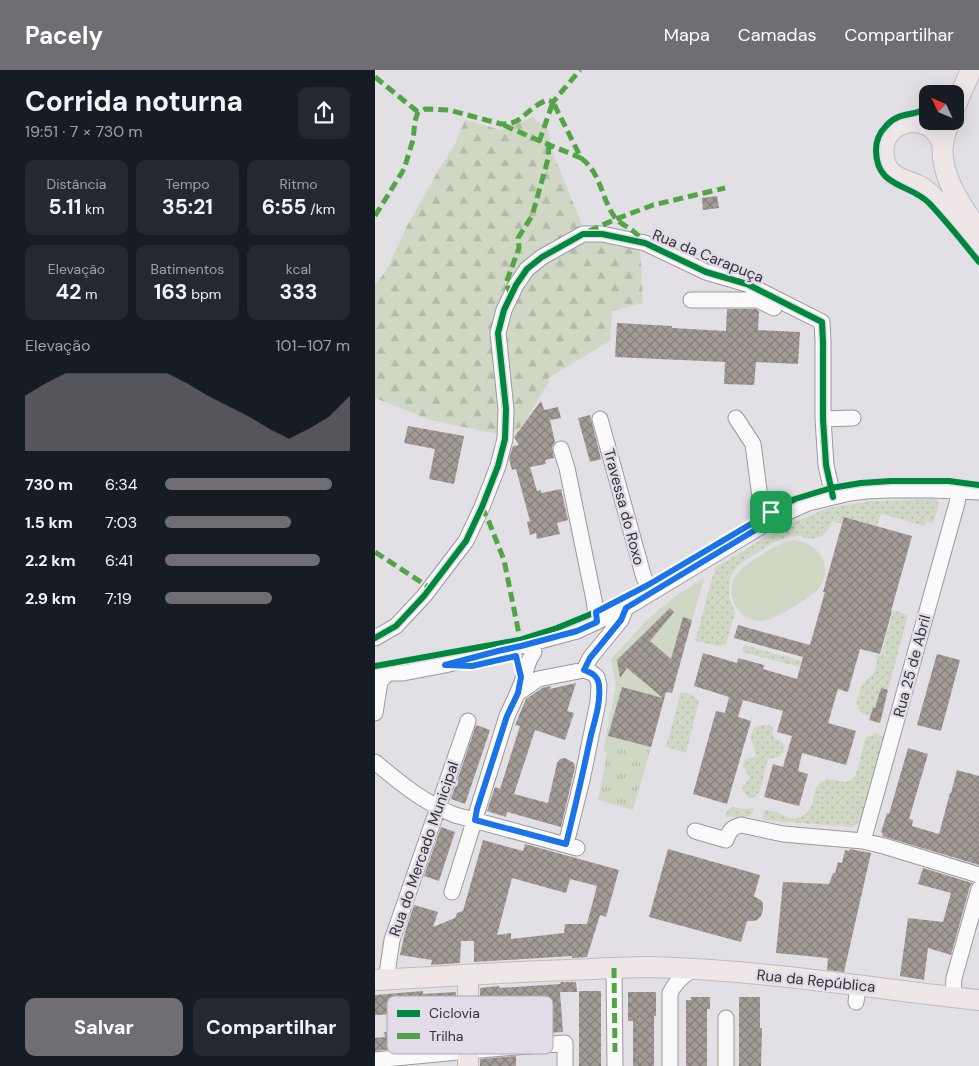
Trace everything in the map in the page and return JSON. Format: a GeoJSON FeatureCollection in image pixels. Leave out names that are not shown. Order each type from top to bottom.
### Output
{"type":"FeatureCollection","features":[{"type":"Feature","properties":{"kind":"main road"},"geometry":{"type":"LineString","coordinates":[[953,85],[960,70]]}},
{"type":"Feature","properties":{"kind":"main road"},"geometry":{"type":"LineString","coordinates":[[964,86],[971,70]]}},
{"type":"Feature","properties":{"kind":"main road"},"geometry":{"type":"LineString","coordinates":[[919,121],[901,125],[892,131],[886,140],[883,150],[884,161],[889,170],[897,177],[922,187],[933,197],[979,250]]}},
{"type":"Feature","properties":{"kind":"main road"},"geometry":{"type":"LineString","coordinates":[[934,130],[939,135],[945,168],[952,187],[979,232]]}},
{"type":"Feature","properties":{"kind":"main road"},"geometry":{"type":"LineString","coordinates":[[907,182],[926,180],[940,167],[947,130]]}},
{"type":"Feature","properties":{"kind":"main road","name":"Rua da República"},"geometry":{"type":"LineString","coordinates":[[381,980],[653,967],[796,978],[857,993],[953,997],[979,1000]]}},
{"type":"Feature","properties":{"kind":"main road"},"geometry":{"type":"LineString","coordinates":[[468,975],[468,996]]}},
{"type":"Feature","properties":{"kind":"street","name":"Rua da Carapuça"},"geometry":{"type":"LineString","coordinates":[[375,638],[395,626],[424,596],[466,540],[498,466],[505,440],[506,409],[498,333],[504,310],[515,285],[527,269],[542,257],[583,234],[602,234],[645,243],[706,272],[747,284],[822,322],[823,419],[826,465],[833,497]]}},
{"type":"Feature","properties":{"kind":"street"},"geometry":{"type":"LineString","coordinates":[[691,300],[757,300],[808,325],[823,342]]}},
{"type":"Feature","properties":{"kind":"street"},"geometry":{"type":"LineString","coordinates":[[736,418],[753,444],[760,497],[775,518]]}},
{"type":"Feature","properties":{"kind":"street"},"geometry":{"type":"LineString","coordinates":[[823,419],[853,418]]}},
{"type":"Feature","properties":{"kind":"street","name":"Travessa do Roxo"},"geometry":{"type":"LineString","coordinates":[[600,419],[644,578],[653,592]]}},
{"type":"Feature","properties":{"kind":"street"},"geometry":{"type":"LineString","coordinates":[[561,449],[567,468],[597,622]]}},
{"type":"Feature","properties":{"kind":"street"},"geometry":{"type":"LineString","coordinates":[[375,713],[384,677],[512,652],[577,631],[626,608],[775,518],[808,504],[850,493],[887,490],[959,490],[979,492]]}},
{"type":"Feature","properties":{"kind":"street","name":"Rua 25 de Abril"},"geometry":{"type":"LineString","coordinates":[[863,841],[959,490]]}},
{"type":"Feature","properties":{"kind":"street"},"geometry":{"type":"LineString","coordinates":[[584,670],[590,658],[621,620],[626,608]]}},
{"type":"Feature","properties":{"kind":"street"},"geometry":{"type":"LineString","coordinates":[[512,652],[533,652],[555,646],[577,631]]}},
{"type":"Feature","properties":{"kind":"street"},"geometry":{"type":"LineString","coordinates":[[512,652],[521,677],[518,693]]}},
{"type":"Feature","properties":{"kind":"street"},"geometry":{"type":"LineString","coordinates":[[452,892],[507,716],[518,693],[527,663],[533,652]]}},
{"type":"Feature","properties":{"kind":"street"},"geometry":{"type":"LineString","coordinates":[[526,668],[538,679]]}},
{"type":"Feature","properties":{"kind":"street"},"geometry":{"type":"LineString","coordinates":[[375,762],[405,787],[437,809],[572,846],[580,788],[599,694],[597,677],[584,670],[538,679],[518,693]]}},
{"type":"Feature","properties":{"kind":"street","name":"Rua do Mercado Municipal"},"geometry":{"type":"LineString","coordinates":[[381,980],[392,940],[468,720]]}},
{"type":"Feature","properties":{"kind":"street"},"geometry":{"type":"LineString","coordinates":[[695,831],[726,840],[732,828],[741,825],[783,834],[863,841],[882,851],[979,875]]}},
{"type":"Feature","properties":{"kind":"street"},"geometry":{"type":"LineString","coordinates":[[953,997],[954,978],[979,889]]}},
{"type":"Feature","properties":{"kind":"street"},"geometry":{"type":"LineString","coordinates":[[653,967],[661,973],[668,983],[670,993],[670,1066]]}},
{"type":"Feature","properties":{"kind":"street"},"geometry":{"type":"LineString","coordinates":[[614,968],[615,1059]]}},
{"type":"Feature","properties":{"kind":"street"},"geometry":{"type":"LineString","coordinates":[[670,993],[682,977],[692,970]]}},
{"type":"Feature","properties":{"kind":"street"},"geometry":{"type":"LineString","coordinates":[[726,1018],[726,1066]]}},
{"type":"Feature","properties":{"kind":"street"},"geometry":{"type":"LineString","coordinates":[[553,1045],[565,1043],[565,1066]]}},
{"type":"Feature","properties":{"kind":"street"},"geometry":{"type":"LineString","coordinates":[[375,1060],[468,1058],[494,1054]]}},
{"type":"Feature","properties":{"kind":"green space"},"geometry":{"type":"Polygon","coordinates":[[[533,117],[548,130],[552,151],[587,237],[640,247],[643,303],[612,311],[610,341],[548,378],[549,382],[523,424],[509,438],[431,420],[375,398],[375,284],[389,265],[407,226],[454,146],[465,120],[501,130],[533,117]]]}},
{"type":"Feature","properties":{"kind":"green space"},"geometry":{"type":"Polygon","coordinates":[[[936,499],[939,504],[933,523],[926,521],[925,526],[881,514],[877,526],[844,517],[842,524],[833,521],[824,535],[818,538],[789,537],[766,547],[737,567],[729,581],[729,597],[735,613],[726,644],[718,646],[695,641],[715,568],[784,526],[828,508],[871,501],[936,499]]]}},
{"type":"Feature","properties":{"kind":"green space"},"geometry":{"type":"Polygon","coordinates":[[[794,540],[810,546],[821,556],[825,571],[820,587],[783,613],[767,620],[753,620],[735,605],[732,598],[732,582],[744,567],[778,545],[794,540]]]}},
{"type":"Feature","properties":{"kind":"green space"},"geometry":{"type":"Polygon","coordinates":[[[704,578],[672,693],[666,692],[651,747],[621,739],[616,754],[603,751],[616,686],[611,659],[649,618],[677,595],[704,578]]]}},
{"type":"Feature","properties":{"kind":"green space"},"geometry":{"type":"Polygon","coordinates":[[[893,610],[908,615],[888,690],[881,689],[877,701],[885,704],[883,710],[873,708],[870,716],[863,714],[859,710],[857,704],[858,696],[862,685],[874,672],[876,654],[881,656],[893,610]]]}},
{"type":"Feature","properties":{"kind":"green space"},"geometry":{"type":"Polygon","coordinates":[[[744,645],[802,661],[800,667],[742,652],[744,645]]]}},
{"type":"Feature","properties":{"kind":"green space"},"geometry":{"type":"Polygon","coordinates":[[[681,692],[691,694],[699,701],[686,753],[666,747],[681,692]]]}},
{"type":"Feature","properties":{"kind":"green space"},"geometry":{"type":"Polygon","coordinates":[[[760,725],[770,725],[773,728],[772,734],[774,738],[783,743],[784,753],[779,757],[768,759],[760,791],[755,797],[749,798],[742,788],[750,778],[743,766],[744,761],[756,756],[751,742],[752,731],[760,725]]]}},
{"type":"Feature","properties":{"kind":"green space"},"geometry":{"type":"Polygon","coordinates":[[[877,733],[883,737],[862,819],[853,827],[763,820],[764,810],[791,818],[804,816],[811,808],[814,793],[819,784],[828,779],[843,782],[852,779],[856,774],[866,737],[877,733]]]}},
{"type":"Feature","properties":{"kind":"green space"},"geometry":{"type":"Polygon","coordinates":[[[620,739],[651,747],[633,810],[598,800],[607,752],[616,754],[620,739]]]}},
{"type":"Feature","properties":{"kind":"green space"},"geometry":{"type":"Polygon","coordinates":[[[733,807],[753,808],[752,814],[745,818],[725,816],[728,810],[733,807]]]}},
{"type":"Feature","properties":{"kind":"building"},"geometry":{"type":"Polygon","coordinates":[[[717,196],[719,208],[703,210],[702,198],[717,196]]]}},
{"type":"Feature","properties":{"kind":"building"},"geometry":{"type":"Polygon","coordinates":[[[727,309],[756,309],[759,311],[758,330],[800,332],[798,364],[756,362],[754,385],[724,384],[725,362],[615,357],[617,323],[726,331],[727,309]]]}},
{"type":"Feature","properties":{"kind":"building"},"geometry":{"type":"Polygon","coordinates":[[[541,401],[544,410],[558,407],[561,418],[550,420],[555,442],[552,447],[554,458],[545,460],[546,464],[530,467],[537,491],[541,490],[541,493],[561,489],[568,520],[557,523],[560,534],[537,539],[536,533],[530,535],[527,522],[530,521],[516,469],[512,470],[509,459],[513,446],[519,445],[514,437],[541,401]]]}},
{"type":"Feature","properties":{"kind":"building"},"geometry":{"type":"Polygon","coordinates":[[[590,415],[601,459],[590,462],[578,418],[590,415]]]}},
{"type":"Feature","properties":{"kind":"building"},"geometry":{"type":"Polygon","coordinates":[[[408,426],[464,436],[454,484],[429,479],[435,449],[404,443],[408,426]]]}},
{"type":"Feature","properties":{"kind":"building"},"geometry":{"type":"Polygon","coordinates":[[[844,517],[912,536],[880,654],[860,649],[848,692],[838,689],[828,723],[856,731],[846,765],[802,753],[798,771],[808,774],[799,806],[764,797],[773,764],[783,767],[792,736],[777,732],[783,711],[743,700],[738,717],[751,721],[727,804],[693,794],[716,711],[725,713],[729,697],[694,686],[703,653],[737,663],[738,658],[764,665],[763,669],[797,679],[803,657],[734,638],[738,625],[810,645],[844,517]]]}},
{"type":"Feature","properties":{"kind":"building"},"geometry":{"type":"Polygon","coordinates":[[[670,608],[674,612],[650,641],[671,659],[683,617],[692,620],[672,693],[666,692],[651,747],[608,736],[622,687],[663,698],[627,668],[620,678],[617,660],[670,608]]]}},
{"type":"Feature","properties":{"kind":"building"},"geometry":{"type":"Polygon","coordinates":[[[937,654],[960,660],[941,731],[917,725],[937,654]]]}},
{"type":"Feature","properties":{"kind":"building"},"geometry":{"type":"Polygon","coordinates":[[[576,683],[567,711],[574,713],[565,740],[535,730],[514,794],[548,803],[557,763],[560,759],[565,758],[574,763],[575,767],[561,827],[507,812],[506,817],[487,811],[495,787],[500,789],[520,726],[515,725],[526,699],[542,688],[551,686],[550,689],[576,683]]]}},
{"type":"Feature","properties":{"kind":"building"},"geometry":{"type":"Polygon","coordinates":[[[881,688],[888,690],[880,723],[869,720],[881,688]]]}},
{"type":"Feature","properties":{"kind":"building"},"geometry":{"type":"Polygon","coordinates":[[[476,725],[490,730],[465,804],[451,799],[476,725]]]}},
{"type":"Feature","properties":{"kind":"building"},"geometry":{"type":"Polygon","coordinates":[[[908,748],[928,754],[909,819],[913,820],[912,826],[939,834],[957,770],[979,776],[979,865],[882,836],[883,833],[881,832],[887,813],[889,814],[908,748]]]}},
{"type":"Feature","properties":{"kind":"building"},"geometry":{"type":"Polygon","coordinates":[[[441,827],[455,832],[439,881],[424,876],[441,827]]]}},
{"type":"Feature","properties":{"kind":"building"},"geometry":{"type":"Polygon","coordinates":[[[483,840],[523,851],[525,844],[619,870],[606,917],[600,915],[587,957],[572,958],[572,956],[474,962],[474,941],[461,941],[460,963],[431,965],[432,960],[400,955],[414,905],[438,912],[433,927],[455,918],[457,913],[463,911],[483,840]],[[512,878],[497,935],[511,933],[511,939],[564,933],[565,924],[587,924],[597,886],[570,879],[566,893],[512,878]]]}},
{"type":"Feature","properties":{"kind":"building"},"geometry":{"type":"Polygon","coordinates":[[[668,849],[760,875],[754,896],[762,901],[763,910],[757,920],[747,921],[741,942],[649,917],[668,849]]]}},
{"type":"Feature","properties":{"kind":"building"},"geometry":{"type":"Polygon","coordinates":[[[850,849],[871,853],[844,972],[827,970],[828,958],[776,953],[783,882],[829,884],[838,862],[842,863],[845,850],[849,851],[850,849]]]}},
{"type":"Feature","properties":{"kind":"building"},"geometry":{"type":"Polygon","coordinates":[[[923,868],[972,883],[951,955],[928,948],[924,980],[900,976],[908,918],[943,922],[951,893],[918,884],[923,868]]]}},
{"type":"Feature","properties":{"kind":"building"},"geometry":{"type":"Polygon","coordinates":[[[576,982],[577,992],[560,992],[563,1032],[553,1033],[553,996],[480,996],[480,988],[576,982]]]}},
{"type":"Feature","properties":{"kind":"building"},"geometry":{"type":"Polygon","coordinates":[[[423,991],[423,994],[456,992],[456,996],[387,996],[387,1015],[375,1015],[375,995],[423,991]]]}},
{"type":"Feature","properties":{"kind":"building"},"geometry":{"type":"Polygon","coordinates":[[[579,991],[601,991],[601,1066],[579,1066],[579,991]]]}},
{"type":"Feature","properties":{"kind":"building"},"geometry":{"type":"Polygon","coordinates":[[[628,992],[656,992],[654,1066],[633,1066],[633,1021],[628,1021],[628,992]]]}},
{"type":"Feature","properties":{"kind":"building"},"geometry":{"type":"Polygon","coordinates":[[[691,997],[710,997],[710,1009],[707,1009],[707,1066],[686,1066],[686,1000],[691,1000],[691,997]]]}},
{"type":"Feature","properties":{"kind":"building"},"geometry":{"type":"Polygon","coordinates":[[[739,997],[760,997],[760,1028],[762,1028],[761,1066],[739,1066],[739,997]]]}},
{"type":"Feature","properties":{"kind":"building"},"geometry":{"type":"Polygon","coordinates":[[[384,1032],[387,1032],[387,1050],[375,1051],[375,1038],[385,1037],[384,1032]]]}},
{"type":"Feature","properties":{"kind":"building"},"geometry":{"type":"Polygon","coordinates":[[[516,1056],[516,1066],[480,1066],[480,1059],[516,1056]]]}},
{"type":"Feature","properties":{"kind":"marked path"},"geometry":{"type":"LineString","coordinates":[[375,216],[404,169],[413,140],[418,112],[425,109],[449,110],[501,124],[512,123],[543,102],[547,100],[553,102],[580,70]]}},
{"type":"Feature","properties":{"kind":"marked path"},"geometry":{"type":"LineString","coordinates":[[375,77],[418,112]]}},
{"type":"Feature","properties":{"kind":"marked path"},"geometry":{"type":"LineString","coordinates":[[539,142],[553,102],[581,158],[588,164],[597,178],[614,216],[644,242]]}},
{"type":"Feature","properties":{"kind":"marked path"},"geometry":{"type":"LineString","coordinates":[[504,125],[581,158]]}},
{"type":"Feature","properties":{"kind":"marked path"},"geometry":{"type":"LineString","coordinates":[[511,295],[506,283],[519,248],[518,238],[532,216],[548,159],[549,144]]}},
{"type":"Feature","properties":{"kind":"marked path"},"geometry":{"type":"LineString","coordinates":[[589,231],[653,205],[725,188]]}},
{"type":"Feature","properties":{"kind":"marked path"},"geometry":{"type":"LineString","coordinates":[[482,507],[504,560],[521,644]]}},
{"type":"Feature","properties":{"kind":"marked path"},"geometry":{"type":"LineString","coordinates":[[375,552],[430,588]]}},
{"type":"Feature","properties":{"kind":"marked path"},"geometry":{"type":"LineString","coordinates":[[614,968],[615,1052]]}},
{"type":"Feature","properties":{"kind":"cycle path"},"geometry":{"type":"LineString","coordinates":[[919,112],[896,118],[886,126],[880,134],[877,143],[877,162],[881,172],[887,178],[929,203],[979,262]]}},
{"type":"Feature","properties":{"kind":"cycle path"},"geometry":{"type":"LineString","coordinates":[[375,638],[396,626],[424,596],[466,541],[498,466],[505,439],[506,409],[498,333],[504,310],[516,285],[527,269],[542,257],[583,234],[602,234],[645,243],[706,272],[747,284],[822,322],[823,419],[826,465],[833,497]]}},
{"type":"Feature","properties":{"kind":"cycle path"},"geometry":{"type":"LineString","coordinates":[[375,666],[519,640],[557,628],[596,612],[634,593],[783,505],[795,499],[831,488],[891,481],[949,481],[979,485]]}},
{"type":"Feature","properties":{"kind":"route"},"geometry":{"type":"LineString","coordinates":[[771,512],[775,518],[626,608],[621,620],[590,658],[584,670],[597,677],[599,685],[598,702],[582,780],[566,844],[475,820],[507,716],[518,693],[521,677],[516,656],[472,666],[445,665],[577,631],[597,622],[596,612],[648,585],[771,512]]}}]}
